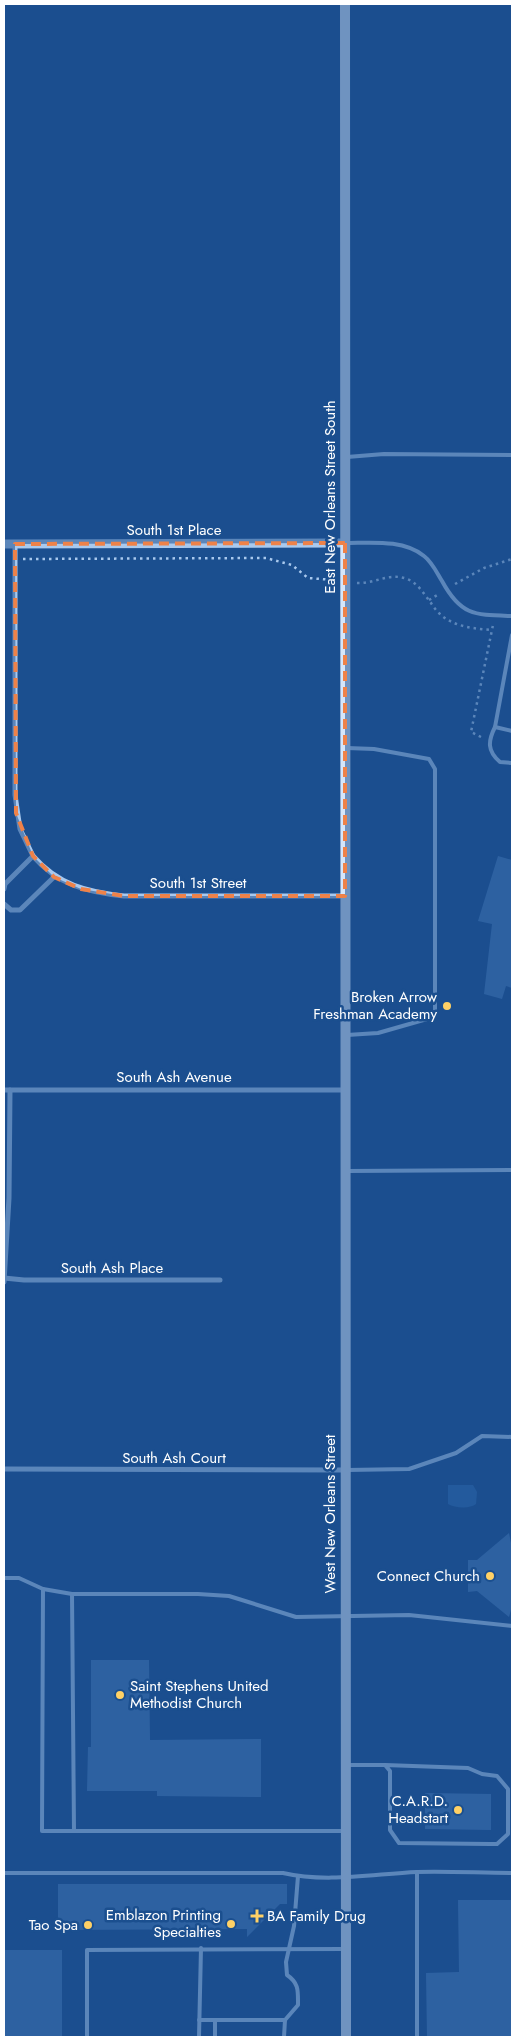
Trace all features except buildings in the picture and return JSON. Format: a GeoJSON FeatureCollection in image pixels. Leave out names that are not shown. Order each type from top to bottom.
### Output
{"type":"FeatureCollection","features":[{"type":"Feature","properties":{"kind":"main road","name":"East New Orleans Street South"},"geometry":{"type":"LineString","coordinates":[[345,4],[345,990]]}},
{"type":"Feature","properties":{"kind":"main road","name":"West New Orleans Street"},"geometry":{"type":"LineString","coordinates":[[345,990],[346,2037]]}},
{"type":"Feature","properties":{"kind":"street","name":"South 1st Place"},"geometry":{"type":"LineString","coordinates":[[4,544],[345,543]]}},
{"type":"Feature","properties":{"kind":"street","name":"South 1st Street"},"geometry":{"type":"LineString","coordinates":[[14,544],[15,796],[20,829],[33,856],[54,877],[81,889],[124,896],[345,896]]}},
{"type":"Feature","properties":{"kind":"street"},"geometry":{"type":"LineString","coordinates":[[4,889],[5,884],[33,856]]}},
{"type":"Feature","properties":{"kind":"street"},"geometry":{"type":"LineString","coordinates":[[4,905],[11,910],[20,910],[54,877]]}},
{"type":"Feature","properties":{"kind":"street","name":"South Ash Avenue"},"geometry":{"type":"LineString","coordinates":[[4,1090],[345,1090]]}},
{"type":"Feature","properties":{"kind":"street"},"geometry":{"type":"LineString","coordinates":[[4,1282],[9,1198],[10,1090]]}},
{"type":"Feature","properties":{"kind":"street","name":"South Ash Place"},"geometry":{"type":"LineString","coordinates":[[4,1278],[24,1280],[220,1280]]}},
{"type":"Feature","properties":{"kind":"street","name":"South Ash Court"},"geometry":{"type":"LineString","coordinates":[[4,1469],[345,1470]]}},
{"type":"Feature","properties":{"kind":"lane"},"geometry":{"type":"LineString","coordinates":[[345,457],[384,454],[512,455]]}},
{"type":"Feature","properties":{"kind":"lane"},"geometry":{"type":"LineString","coordinates":[[345,543],[378,543],[410,548],[425,556],[454,601],[464,610],[487,615],[512,616]]}},
{"type":"Feature","properties":{"kind":"lane"},"geometry":{"type":"LineString","coordinates":[[512,635],[495,727],[489,739],[489,748],[500,762],[512,763]]}},
{"type":"Feature","properties":{"kind":"lane"},"geometry":{"type":"LineString","coordinates":[[495,727],[512,731]]}},
{"type":"Feature","properties":{"kind":"lane"},"geometry":{"type":"LineString","coordinates":[[345,748],[374,749],[429,759],[435,769],[434,1014],[378,1034],[345,1035]]}},
{"type":"Feature","properties":{"kind":"lane"},"geometry":{"type":"LineString","coordinates":[[345,1171],[512,1170]]}},
{"type":"Feature","properties":{"kind":"lane"},"geometry":{"type":"LineString","coordinates":[[345,1470],[408,1469],[456,1453],[482,1436],[512,1436]]}},
{"type":"Feature","properties":{"kind":"lane"},"geometry":{"type":"LineString","coordinates":[[4,1578],[19,1578],[43,1589],[72,1594],[198,1594],[229,1596],[296,1617],[409,1615],[512,1626]]}},
{"type":"Feature","properties":{"kind":"lane"},"geometry":{"type":"LineString","coordinates":[[43,1589],[42,1831],[345,1831]]}},
{"type":"Feature","properties":{"kind":"lane"},"geometry":{"type":"LineString","coordinates":[[72,1594],[74,1831]]}},
{"type":"Feature","properties":{"kind":"lane"},"geometry":{"type":"LineString","coordinates":[[345,1765],[385,1765],[468,1768],[482,1774],[498,1776],[508,1790],[508,1834],[497,1844],[400,1842],[390,1830],[390,1771],[385,1765]]}},
{"type":"Feature","properties":{"kind":"lane"},"geometry":{"type":"LineString","coordinates":[[417,1872],[417,2037]]}},
{"type":"Feature","properties":{"kind":"lane"},"geometry":{"type":"LineString","coordinates":[[4,1874],[283,1873],[298,1876],[377,1876],[417,1872],[512,1873]]}},
{"type":"Feature","properties":{"kind":"lane"},"geometry":{"type":"LineString","coordinates":[[284,2037],[285,2020],[298,2005],[296,1981],[288,1975],[286,1962],[294,1926],[298,1876]]}},
{"type":"Feature","properties":{"kind":"lane"},"geometry":{"type":"LineString","coordinates":[[86,2037],[87,1950],[201,1948],[345,1949]]}},
{"type":"Feature","properties":{"kind":"lane"},"geometry":{"type":"LineString","coordinates":[[199,2037],[201,1948]]}},
{"type":"Feature","properties":{"kind":"lane"},"geometry":{"type":"LineString","coordinates":[[199,2020],[285,2020]]}},
{"type":"Feature","properties":{"kind":"lane"},"geometry":{"type":"LineString","coordinates":[[215,2020],[215,2037]]}},
{"type":"Feature","properties":{"kind":"path","name":"South 1st Place"},"geometry":{"type":"LineString","coordinates":[[27,559],[266,558],[292,565],[312,579],[324,579]]}},
{"type":"Feature","properties":{"kind":"path"},"geometry":{"type":"LineString","coordinates":[[454,584],[484,568],[512,559]]}},
{"type":"Feature","properties":{"kind":"path"},"geometry":{"type":"LineString","coordinates":[[366,584],[385,577],[406,578],[418,586],[438,613],[454,623],[464,627],[492,630]]}},
{"type":"Feature","properties":{"kind":"path"},"geometry":{"type":"LineString","coordinates":[[429,600],[436,596]]}},
{"type":"Feature","properties":{"kind":"path"},"geometry":{"type":"LineString","coordinates":[[480,741],[481,735],[471,732],[493,624],[500,625]]}},
{"type":"Feature","properties":{"kind":"highlighted area"},"geometry":{"type":"Polygon","coordinates":[[[345,543],[345,896],[124,896],[81,889],[54,877],[33,856],[16,813],[15,544],[345,543]]]}},
{"type":"Feature","properties":{"kind":"shaded area"},"geometry":{"type":"Polygon","coordinates":[[[448,1485],[473,1485],[477,1492],[476,1504],[470,1507],[462,1507],[448,1504],[448,1485]]]}},
{"type":"Feature","properties":{"kind":"place","name":"Broken Arrow Freshman Academy"},"geometry":{"type":"Point","coordinates":[447,1006]}},
{"type":"Feature","properties":{"kind":"place","name":"Connect Church"},"geometry":{"type":"Point","coordinates":[490,1576]}},
{"type":"Feature","properties":{"kind":"place","name":"Saint Stephens United Methodist Church"},"geometry":{"type":"Point","coordinates":[120,1695]}},
{"type":"Feature","properties":{"kind":"place","name":"C.A.R.D. Headstart"},"geometry":{"type":"Point","coordinates":[458,1810]}},
{"type":"Feature","properties":{"kind":"place","name":"BA Family Drug"},"geometry":{"type":"Point","coordinates":[257,1916]}},
{"type":"Feature","properties":{"kind":"place","name":"Emblazon Printing Specialties"},"geometry":{"type":"Point","coordinates":[231,1924]}},
{"type":"Feature","properties":{"kind":"place","name":"Tao Spa"},"geometry":{"type":"Point","coordinates":[88,1925]}}]}
